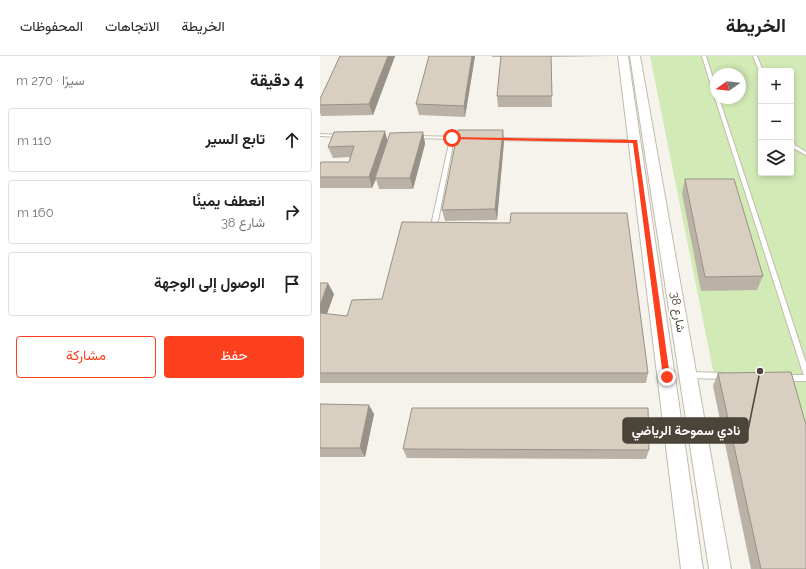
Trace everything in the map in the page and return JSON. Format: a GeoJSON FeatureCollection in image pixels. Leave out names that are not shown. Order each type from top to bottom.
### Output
{"type":"FeatureCollection","features":[{"type":"Feature","properties":{"kind":"street","name":"شارع 38"},"geometry":{"type":"LineString","coordinates":[[630,62],[635,141],[692,569]]}},
{"type":"Feature","properties":{"kind":"street","name":"شارع 38"},"geometry":{"type":"LineString","coordinates":[[630,62],[688,375],[720,569]]}},
{"type":"Feature","properties":{"kind":"lane"},"geometry":{"type":"LineString","coordinates":[[704,56],[710,75]]}},
{"type":"Feature","properties":{"kind":"lane"},"geometry":{"type":"LineString","coordinates":[[755,56],[760,68]]}},
{"type":"Feature","properties":{"kind":"lane"},"geometry":{"type":"LineString","coordinates":[[719,104],[806,372]]}},
{"type":"Feature","properties":{"kind":"lane"},"geometry":{"type":"LineString","coordinates":[[320,135],[343,136]]}},
{"type":"Feature","properties":{"kind":"lane"},"geometry":{"type":"LineString","coordinates":[[414,137],[468,138]]}},
{"type":"Feature","properties":{"kind":"lane"},"geometry":{"type":"LineString","coordinates":[[434,221],[452,138]]}},
{"type":"Feature","properties":{"kind":"lane"},"geometry":{"type":"LineString","coordinates":[[492,138],[635,141]]}},
{"type":"Feature","properties":{"kind":"lane"},"geometry":{"type":"LineString","coordinates":[[794,147],[806,154]]}},
{"type":"Feature","properties":{"kind":"lane"},"geometry":{"type":"LineString","coordinates":[[688,375],[734,376]]}},
{"type":"Feature","properties":{"kind":"lane"},"geometry":{"type":"LineString","coordinates":[[781,378],[806,378]]}},
{"type":"Feature","properties":{"kind":"green space"},"geometry":{"type":"Polygon","coordinates":[[[650,56],[806,56],[806,569],[753,569],[650,56]]]}},
{"type":"Feature","properties":{"kind":"building"},"geometry":{"type":"Polygon","coordinates":[[[340,56],[388,56],[369,104],[320,105],[320,99],[340,56]]]}},
{"type":"Feature","properties":{"kind":"building"},"geometry":{"type":"Polygon","coordinates":[[[429,56],[472,56],[464,106],[416,104],[429,56]]]}},
{"type":"Feature","properties":{"kind":"building"},"geometry":{"type":"Polygon","coordinates":[[[501,56],[551,56],[552,96],[497,96],[501,56]]]}},
{"type":"Feature","properties":{"kind":"building"},"geometry":{"type":"Polygon","coordinates":[[[458,130],[503,130],[495,209],[442,210],[458,130]]]}},
{"type":"Feature","properties":{"kind":"building"},"geometry":{"type":"Polygon","coordinates":[[[385,131],[369,177],[320,177],[321,162],[349,162],[354,146],[328,147],[334,132],[385,131]]]}},
{"type":"Feature","properties":{"kind":"building"},"geometry":{"type":"Polygon","coordinates":[[[423,132],[410,178],[375,178],[390,133],[423,132]]]}},
{"type":"Feature","properties":{"kind":"building"},"geometry":{"type":"Polygon","coordinates":[[[685,179],[734,179],[763,276],[705,277],[685,179]]]}},
{"type":"Feature","properties":{"kind":"building"},"geometry":{"type":"Polygon","coordinates":[[[511,213],[627,213],[648,373],[320,373],[320,313],[347,316],[352,300],[382,299],[402,222],[510,223],[511,213]]]}},
{"type":"Feature","properties":{"kind":"building"},"geometry":{"type":"Polygon","coordinates":[[[320,283],[328,283],[320,306],[320,283]]]}},
{"type":"Feature","properties":{"kind":"building"},"geometry":{"type":"Polygon","coordinates":[[[791,372],[806,425],[806,569],[761,569],[718,373],[791,372]]]}},
{"type":"Feature","properties":{"kind":"building"},"geometry":{"type":"Polygon","coordinates":[[[320,404],[369,405],[360,448],[320,448],[320,404]]]}},
{"type":"Feature","properties":{"kind":"building"},"geometry":{"type":"Polygon","coordinates":[[[412,408],[648,408],[649,450],[403,449],[412,408]]]}},
{"type":"Feature","properties":{"kind":"place","name":"نادي سموحة الرياضي"},"geometry":{"type":"Point","coordinates":[760,371]}},
{"type":"Feature","properties":{"kind":"route"},"geometry":{"type":"LineString","coordinates":[[452,138],[635,141],[667,377]]}}]}
